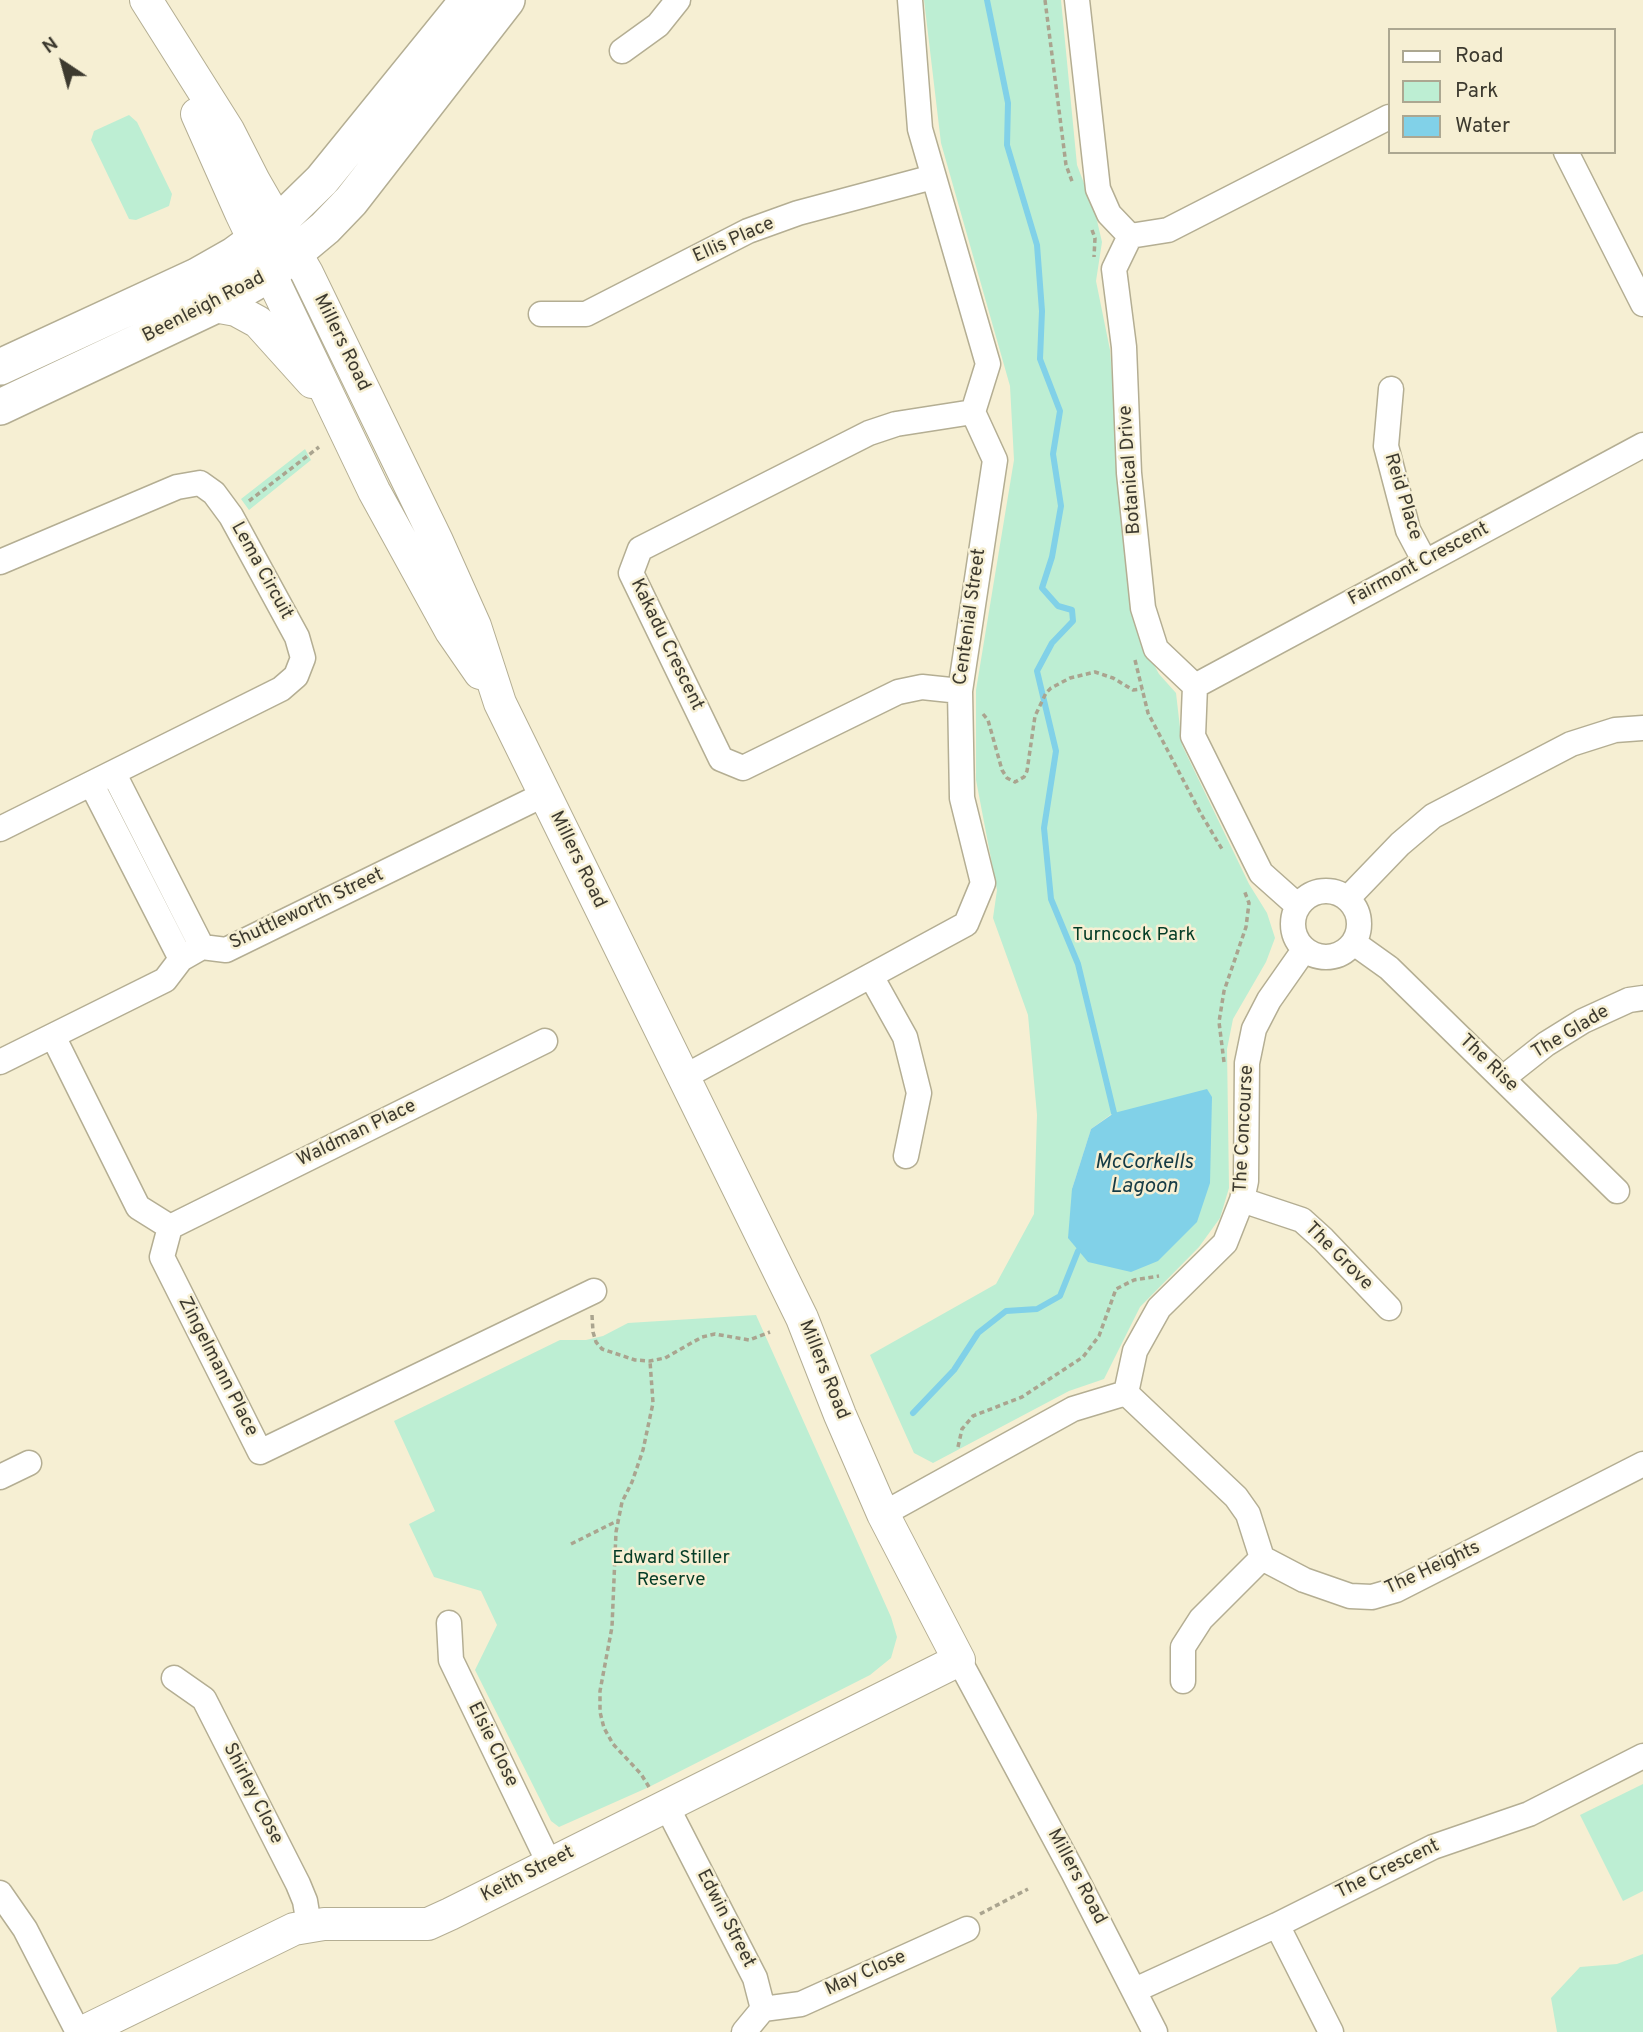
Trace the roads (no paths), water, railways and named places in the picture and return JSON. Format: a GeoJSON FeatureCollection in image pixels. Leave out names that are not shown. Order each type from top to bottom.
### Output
{"type":"FeatureCollection","features":[{"type":"Feature","properties":{"kind":"main road","name":"Beenleigh Road"},"geometry":{"type":"LineString","coordinates":[[0,367],[197,276],[266,231],[322,180],[468,0]]}},
{"type":"Feature","properties":{"kind":"main road","name":"Beenleigh Road"},"geometry":{"type":"LineString","coordinates":[[0,407],[214,306],[283,263],[325,228],[351,201],[507,0]]}},
{"type":"Feature","properties":{"kind":"street","name":"Millers Road"},"geometry":{"type":"LineString","coordinates":[[146,0],[283,263],[437,541],[475,626],[500,703]]}},
{"type":"Feature","properties":{"kind":"street"},"geometry":{"type":"LineString","coordinates":[[622,51],[658,25],[678,0]]}},
{"type":"Feature","properties":{"kind":"street"},"geometry":{"type":"LineString","coordinates":[[910,0],[920,129],[988,363],[973,412]]}},
{"type":"Feature","properties":{"kind":"street"},"geometry":{"type":"LineString","coordinates":[[1077,0],[1098,189],[1109,214],[1130,236],[1168,230],[1388,118]]}},
{"type":"Feature","properties":{"kind":"street"},"geometry":{"type":"LineString","coordinates":[[1567,154],[1643,304]]}},
{"type":"Feature","properties":{"kind":"street","name":"Ellis Place"},"geometry":{"type":"LineString","coordinates":[[541,314],[586,314],[748,231],[798,214],[933,177]]}},
{"type":"Feature","properties":{"kind":"street","name":"Botanical Drive"},"geometry":{"type":"LineString","coordinates":[[1130,236],[1114,270],[1124,347],[1129,473],[1143,608],[1156,649],[1195,686]]}},
{"type":"Feature","properties":{"kind":"street","name":"Millers Road"},"geometry":{"type":"LineString","coordinates":[[283,263],[332,404],[374,491],[451,631],[500,703],[802,1318],[883,1514],[1155,2032]]}},
{"type":"Feature","properties":{"kind":"street"},"geometry":{"type":"LineString","coordinates":[[214,306],[236,310],[258,322],[332,404]]}},
{"type":"Feature","properties":{"kind":"street","name":"Reid Place"},"geometry":{"type":"LineString","coordinates":[[1391,389],[1386,446],[1408,530],[1425,562]]}},
{"type":"Feature","properties":{"kind":"street","name":"Centenial Street"},"geometry":{"type":"LineString","coordinates":[[684,1077],[966,924],[983,883],[962,798],[960,703],[995,460],[973,412]]}},
{"type":"Feature","properties":{"kind":"street","name":"Kakadu Crescent"},"geometry":{"type":"LineString","coordinates":[[960,703],[922,687],[898,692],[743,768],[721,758],[631,573],[640,549],[869,433],[895,424],[973,412]]}},
{"type":"Feature","properties":{"kind":"street","name":"Fairmont Crescent"},"geometry":{"type":"LineString","coordinates":[[1195,686],[1643,445]]}},
{"type":"Feature","properties":{"kind":"street","name":"Lema Circuit"},"geometry":{"type":"LineString","coordinates":[[0,562],[177,487],[200,483],[214,493],[231,516],[297,637],[303,658],[296,676],[281,689],[0,829]]}},
{"type":"Feature","properties":{"kind":"street"},"geometry":{"type":"LineString","coordinates":[[1195,686],[1193,736],[1261,873],[1298,906]]}},
{"type":"Feature","properties":{"kind":"street"},"geometry":{"type":"LineString","coordinates":[[1348,898],[1400,844],[1433,816],[1571,744],[1615,730],[1643,727]]}},
{"type":"Feature","properties":{"kind":"street"},"geometry":{"type":"LineString","coordinates":[[114,774],[192,953]]}},
{"type":"Feature","properties":{"kind":"street"},"geometry":{"type":"LineString","coordinates":[[92,785],[192,953]]}},
{"type":"Feature","properties":{"kind":"street","name":"Shuttleworth Street"},"geometry":{"type":"LineString","coordinates":[[192,953],[226,950],[545,794]]}},
{"type":"Feature","properties":{"kind":"street"},"geometry":{"type":"LineString","coordinates":[[1334,891],[1348,898],[1360,920],[1358,936],[1354,943],[1339,955],[1331,957],[1312,955],[1304,950],[1293,929],[1294,913],[1298,906],[1318,892],[1334,891]]}},
{"type":"Feature","properties":{"kind":"street","name":"The Rise"},"geometry":{"type":"LineString","coordinates":[[1354,943],[1389,968],[1618,1191]]}},
{"type":"Feature","properties":{"kind":"street","name":"The Concourse"},"geometry":{"type":"LineString","coordinates":[[1126,1393],[1135,1351],[1159,1308],[1225,1243],[1242,1200],[1246,1181],[1247,1063],[1254,1029],[1269,1000],[1304,950]]}},
{"type":"Feature","properties":{"kind":"street"},"geometry":{"type":"LineString","coordinates":[[0,1062],[164,980],[192,953]]}},
{"type":"Feature","properties":{"kind":"street"},"geometry":{"type":"LineString","coordinates":[[871,976],[905,1037],[919,1093],[906,1156]]}},
{"type":"Feature","properties":{"kind":"street","name":"The Glade"},"geometry":{"type":"LineString","coordinates":[[1503,1078],[1546,1044],[1583,1021],[1629,1000],[1643,998]]}},
{"type":"Feature","properties":{"kind":"street"},"geometry":{"type":"LineString","coordinates":[[53,1036],[138,1207],[170,1227]]}},
{"type":"Feature","properties":{"kind":"street","name":"Waldman Place"},"geometry":{"type":"LineString","coordinates":[[170,1227],[545,1041]]}},
{"type":"Feature","properties":{"kind":"street","name":"The Grove"},"geometry":{"type":"LineString","coordinates":[[1242,1200],[1302,1220],[1389,1308]]}},
{"type":"Feature","properties":{"kind":"street","name":"Zingelmann Place"},"geometry":{"type":"LineString","coordinates":[[170,1227],[162,1257],[260,1452],[594,1291]]}},
{"type":"Feature","properties":{"kind":"street"},"geometry":{"type":"LineString","coordinates":[[883,1514],[1073,1409],[1126,1393],[1236,1497],[1248,1514],[1262,1558],[1201,1619],[1183,1647],[1183,1681]]}},
{"type":"Feature","properties":{"kind":"street"},"geometry":{"type":"LineString","coordinates":[[0,1477],[29,1463]]}},
{"type":"Feature","properties":{"kind":"street","name":"The Heights"},"geometry":{"type":"LineString","coordinates":[[1262,1558],[1304,1580],[1339,1593],[1372,1597],[1396,1590],[1643,1464]]}},
{"type":"Feature","properties":{"kind":"street","name":"Elsie Close"},"geometry":{"type":"LineString","coordinates":[[449,1623],[451,1660],[550,1864]]}},
{"type":"Feature","properties":{"kind":"street","name":"Keith Street"},"geometry":{"type":"LineString","coordinates":[[81,2032],[294,1929],[309,1925],[428,1924],[550,1864],[657,1796],[959,1660]]}},
{"type":"Feature","properties":{"kind":"street","name":"Shirley Close"},"geometry":{"type":"LineString","coordinates":[[174,1678],[204,1699],[298,1884],[309,1925]]}},
{"type":"Feature","properties":{"kind":"street","name":"The Crescent"},"geometry":{"type":"LineString","coordinates":[[1135,1990],[1277,1925],[1433,1847],[1529,1814],[1643,1756]]}},
{"type":"Feature","properties":{"kind":"street","name":"Edwin Street"},"geometry":{"type":"LineString","coordinates":[[657,1796],[755,1978],[763,2009]]}},
{"type":"Feature","properties":{"kind":"street"},"geometry":{"type":"LineString","coordinates":[[0,1893],[25,1929],[81,2032]]}},
{"type":"Feature","properties":{"kind":"street"},"geometry":{"type":"LineString","coordinates":[[1277,1925],[1331,2032]]}},
{"type":"Feature","properties":{"kind":"street","name":"May Close"},"geometry":{"type":"LineString","coordinates":[[763,2009],[801,2004],[967,1929]]}},
{"type":"Feature","properties":{"kind":"street"},"geometry":{"type":"LineString","coordinates":[[744,2032],[763,2009]]}},
{"type":"Feature","properties":{"kind":"water","name":"McCorkells Lagoon"},"geometry":{"type":"Polygon","coordinates":[[[1207,1089],[1212,1097],[1210,1183],[1197,1222],[1158,1261],[1131,1272],[1088,1262],[1068,1238],[1072,1189],[1091,1129],[1114,1113],[1207,1089]]]}},
{"type":"Feature","properties":{"kind":"waterway"},"geometry":{"type":"LineString","coordinates":[[987,0],[1008,103],[1007,145],[1037,245],[1042,311],[1040,359],[1060,411],[1053,454],[1061,506],[1052,557],[1042,588],[1058,606],[1072,610],[1073,621],[1052,643],[1037,671],[1056,751],[1044,828],[1051,899],[1078,964],[1114,1113]]}},
{"type":"Feature","properties":{"kind":"waterway"},"geometry":{"type":"LineString","coordinates":[[913,1413],[954,1370],[978,1333],[1006,1311],[1037,1309],[1060,1296],[1078,1251]]}},
{"type":"Feature","properties":{"kind":"park label","name":"Turncock Park"},"geometry":{"type":"Point","coordinates":[1134,936]}},
{"type":"Feature","properties":{"kind":"park label","name":"Edward Stiller Reserve"},"geometry":{"type":"Point","coordinates":[671,1570]}}]}
